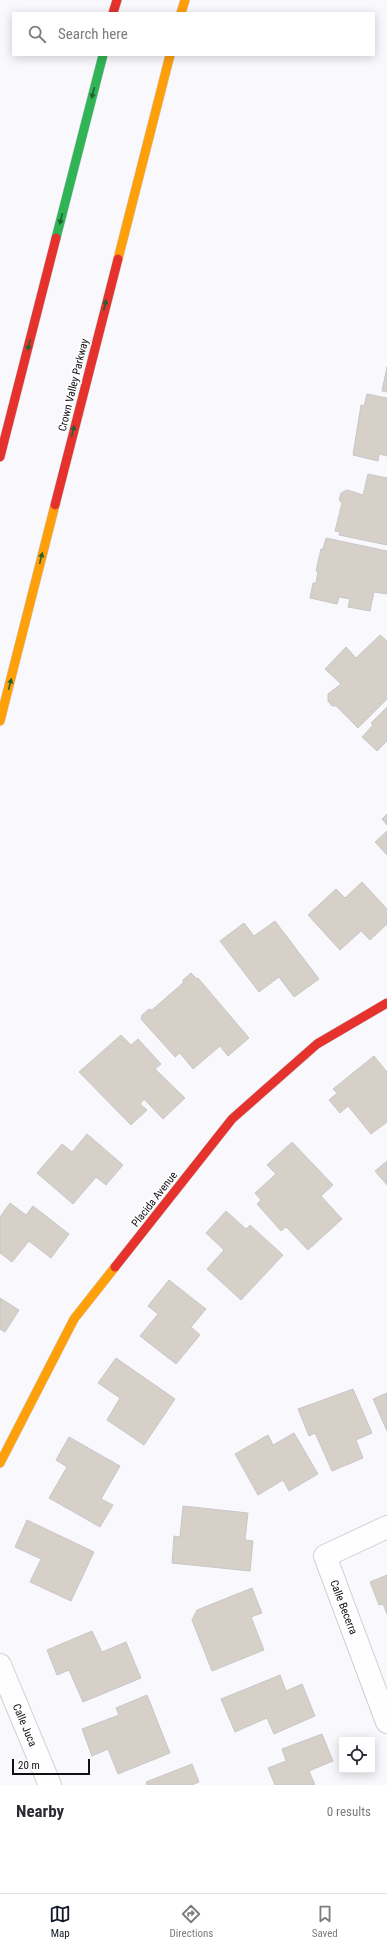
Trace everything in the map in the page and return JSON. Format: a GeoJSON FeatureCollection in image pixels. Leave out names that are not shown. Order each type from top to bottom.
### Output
{"type":"FeatureCollection","features":[{"type":"Feature","properties":{"kind":"main road"},"geometry":{"type":"LineString","coordinates":[[113,12],[117,0]]}},
{"type":"Feature","properties":{"kind":"main road"},"geometry":{"type":"LineString","coordinates":[[181,12],[185,0]]}},
{"type":"Feature","properties":{"kind":"main road"},"geometry":{"type":"LineString","coordinates":[[0,457],[103,56]]}},
{"type":"Feature","properties":{"kind":"main road","name":"Crown Valley Parkway"},"geometry":{"type":"LineString","coordinates":[[0,721],[170,56]]}},
{"type":"Feature","properties":{"kind":"main road","name":"Placida Avenue"},"geometry":{"type":"LineString","coordinates":[[0,1463],[74,1319],[232,1119],[318,1044],[387,1003]]}},
{"type":"Feature","properties":{"kind":"street","name":"Calle Becerra"},"geometry":{"type":"LineString","coordinates":[[387,1527],[325,1556],[387,1722]]}},
{"type":"Feature","properties":{"kind":"street","name":"Calle Juca"},"geometry":{"type":"LineString","coordinates":[[0,1665],[50,1785]]}},
{"type":"Feature","properties":{"kind":"building"},"geometry":{"type":"Polygon","coordinates":[[[387,367],[387,392],[382,391],[387,367]]]}},
{"type":"Feature","properties":{"kind":"building"},"geometry":{"type":"Polygon","coordinates":[[[367,394],[387,398],[387,456],[379,454],[378,461],[353,455],[361,405],[364,406],[367,394]]]}},
{"type":"Feature","properties":{"kind":"building"},"geometry":{"type":"Polygon","coordinates":[[[368,474],[387,478],[387,545],[339,535],[340,532],[335,531],[342,503],[339,500],[341,493],[347,490],[363,495],[368,474]]]}},
{"type":"Feature","properties":{"kind":"building"},"geometry":{"type":"Polygon","coordinates":[[[326,538],[387,551],[387,594],[374,592],[370,611],[348,607],[350,599],[339,597],[337,604],[310,598],[313,583],[316,583],[318,571],[316,571],[321,549],[323,549],[326,538]]]}},
{"type":"Feature","properties":{"kind":"building"},"geometry":{"type":"Polygon","coordinates":[[[380,635],[387,641],[387,699],[358,728],[336,706],[332,706],[328,701],[328,694],[341,684],[325,669],[346,647],[356,658],[380,635]]]}},
{"type":"Feature","properties":{"kind":"building"},"geometry":{"type":"Polygon","coordinates":[[[387,707],[387,741],[377,751],[362,737],[373,725],[371,723],[387,707]]]}},
{"type":"Feature","properties":{"kind":"building"},"geometry":{"type":"Polygon","coordinates":[[[387,814],[387,825],[382,819],[387,814]]]}},
{"type":"Feature","properties":{"kind":"building"},"geometry":{"type":"Polygon","coordinates":[[[387,831],[387,855],[375,842],[387,831]]]}},
{"type":"Feature","properties":{"kind":"building"},"geometry":{"type":"Polygon","coordinates":[[[362,882],[387,909],[387,924],[370,940],[361,931],[340,950],[308,915],[336,889],[345,898],[362,882]]]}},
{"type":"Feature","properties":{"kind":"building"},"geometry":{"type":"Polygon","coordinates":[[[275,921],[319,979],[294,997],[279,977],[259,992],[220,941],[244,923],[254,936],[275,921]]]}},
{"type":"Feature","properties":{"kind":"building"},"geometry":{"type":"Polygon","coordinates":[[[191,973],[197,979],[198,978],[249,1038],[228,1056],[220,1046],[193,1069],[180,1053],[175,1057],[141,1019],[142,1015],[149,1009],[152,1010],[183,983],[183,980],[191,973]]]}},
{"type":"Feature","properties":{"kind":"building"},"geometry":{"type":"Polygon","coordinates":[[[121,1035],[131,1045],[138,1039],[161,1064],[155,1069],[185,1098],[163,1119],[144,1099],[140,1104],[147,1110],[131,1125],[79,1072],[121,1035]]]}},
{"type":"Feature","properties":{"kind":"building"},"geometry":{"type":"Polygon","coordinates":[[[374,1056],[387,1072],[387,1122],[371,1134],[348,1106],[340,1113],[329,1100],[337,1093],[333,1089],[374,1056]]]}},
{"type":"Feature","properties":{"kind":"building"},"geometry":{"type":"Polygon","coordinates":[[[87,1134],[123,1165],[106,1185],[96,1177],[73,1204],[37,1173],[62,1144],[72,1152],[87,1134]]]}},
{"type":"Feature","properties":{"kind":"building"},"geometry":{"type":"Polygon","coordinates":[[[292,1142],[333,1185],[321,1196],[342,1219],[308,1250],[286,1227],[281,1231],[257,1204],[261,1200],[255,1193],[276,1174],[267,1165],[292,1142]]]}},
{"type":"Feature","properties":{"kind":"building"},"geometry":{"type":"Polygon","coordinates":[[[387,1161],[387,1185],[375,1171],[387,1161]]]}},
{"type":"Feature","properties":{"kind":"building"},"geometry":{"type":"Polygon","coordinates":[[[10,1203],[26,1215],[33,1206],[69,1234],[51,1258],[29,1241],[12,1262],[0,1253],[0,1217],[10,1203]]]}},
{"type":"Feature","properties":{"kind":"building"},"geometry":{"type":"Polygon","coordinates":[[[226,1211],[246,1229],[250,1225],[283,1255],[241,1300],[207,1269],[224,1250],[206,1233],[226,1211]]]}},
{"type":"Feature","properties":{"kind":"building"},"geometry":{"type":"Polygon","coordinates":[[[169,1280],[206,1309],[191,1327],[200,1335],[176,1364],[140,1336],[158,1314],[148,1306],[169,1280]]]}},
{"type":"Feature","properties":{"kind":"building"},"geometry":{"type":"Polygon","coordinates":[[[0,1298],[19,1310],[5,1332],[0,1329],[0,1298]]]}},
{"type":"Feature","properties":{"kind":"building"},"geometry":{"type":"Polygon","coordinates":[[[116,1358],[175,1399],[144,1445],[107,1420],[120,1398],[98,1383],[116,1358]]]}},
{"type":"Feature","properties":{"kind":"building"},"geometry":{"type":"Polygon","coordinates":[[[353,1389],[372,1433],[356,1440],[363,1458],[332,1471],[315,1433],[309,1436],[298,1409],[353,1389]]]}},
{"type":"Feature","properties":{"kind":"building"},"geometry":{"type":"Polygon","coordinates":[[[387,1393],[387,1431],[373,1399],[387,1393]]]}},
{"type":"Feature","properties":{"kind":"building"},"geometry":{"type":"Polygon","coordinates":[[[294,1433],[318,1474],[289,1491],[283,1480],[258,1495],[235,1454],[268,1435],[273,1445],[294,1433]]]}},
{"type":"Feature","properties":{"kind":"building"},"geometry":{"type":"Polygon","coordinates":[[[69,1437],[120,1466],[101,1499],[113,1505],[100,1527],[49,1498],[67,1467],[56,1460],[69,1437]]]}},
{"type":"Feature","properties":{"kind":"building"},"geometry":{"type":"Polygon","coordinates":[[[183,1506],[248,1513],[245,1540],[253,1541],[250,1571],[172,1563],[174,1536],[180,1537],[183,1506]]]}},
{"type":"Feature","properties":{"kind":"building"},"geometry":{"type":"Polygon","coordinates":[[[27,1520],[94,1552],[71,1601],[30,1582],[41,1559],[15,1547],[27,1520]]]}},
{"type":"Feature","properties":{"kind":"building"},"geometry":{"type":"Polygon","coordinates":[[[387,1575],[387,1614],[383,1604],[379,1605],[370,1582],[387,1575]]]}},
{"type":"Feature","properties":{"kind":"building"},"geometry":{"type":"Polygon","coordinates":[[[252,1588],[262,1613],[251,1617],[264,1650],[212,1671],[192,1620],[197,1610],[252,1588]]]}},
{"type":"Feature","properties":{"kind":"building"},"geometry":{"type":"Polygon","coordinates":[[[92,1631],[102,1652],[126,1642],[141,1678],[83,1702],[69,1670],[57,1675],[47,1650],[92,1631]]]}},
{"type":"Feature","properties":{"kind":"building"},"geometry":{"type":"Polygon","coordinates":[[[280,1675],[286,1691],[302,1684],[315,1716],[274,1734],[267,1718],[235,1732],[221,1699],[280,1675]]]}},
{"type":"Feature","properties":{"kind":"building"},"geometry":{"type":"Polygon","coordinates":[[[147,1695],[170,1753],[118,1774],[108,1749],[92,1756],[82,1729],[119,1715],[116,1708],[147,1695]]]}},
{"type":"Feature","properties":{"kind":"building"},"geometry":{"type":"Polygon","coordinates":[[[322,1734],[333,1761],[309,1771],[315,1785],[275,1785],[268,1768],[286,1761],[282,1749],[322,1734]]]}},
{"type":"Feature","properties":{"kind":"building"},"geometry":{"type":"Polygon","coordinates":[[[192,1764],[199,1782],[192,1785],[147,1785],[146,1782],[192,1764]]]}},
{"type":"Feature","properties":{"kind":"traffic: fast"},"geometry":{"type":"LineString","coordinates":[[56,238],[103,56]]}},
{"type":"Feature","properties":{"kind":"traffic: slow"},"geometry":{"type":"LineString","coordinates":[[181,12],[185,0]]}},
{"type":"Feature","properties":{"kind":"traffic: slow"},"geometry":{"type":"LineString","coordinates":[[118,259],[170,56]]}},
{"type":"Feature","properties":{"kind":"traffic: slow"},"geometry":{"type":"LineString","coordinates":[[0,721],[55,505]]}},
{"type":"Feature","properties":{"kind":"traffic: slow"},"geometry":{"type":"LineString","coordinates":[[0,1463],[74,1319],[115,1267]]}},
{"type":"Feature","properties":{"kind":"traffic: jam"},"geometry":{"type":"LineString","coordinates":[[113,12],[117,0]]}},
{"type":"Feature","properties":{"kind":"traffic: jam"},"geometry":{"type":"LineString","coordinates":[[0,457],[56,238]]}},
{"type":"Feature","properties":{"kind":"traffic: jam"},"geometry":{"type":"LineString","coordinates":[[55,505],[118,259]]}},
{"type":"Feature","properties":{"kind":"traffic: jam"},"geometry":{"type":"LineString","coordinates":[[115,1267],[232,1119],[317,1044],[387,1003]]}}]}
